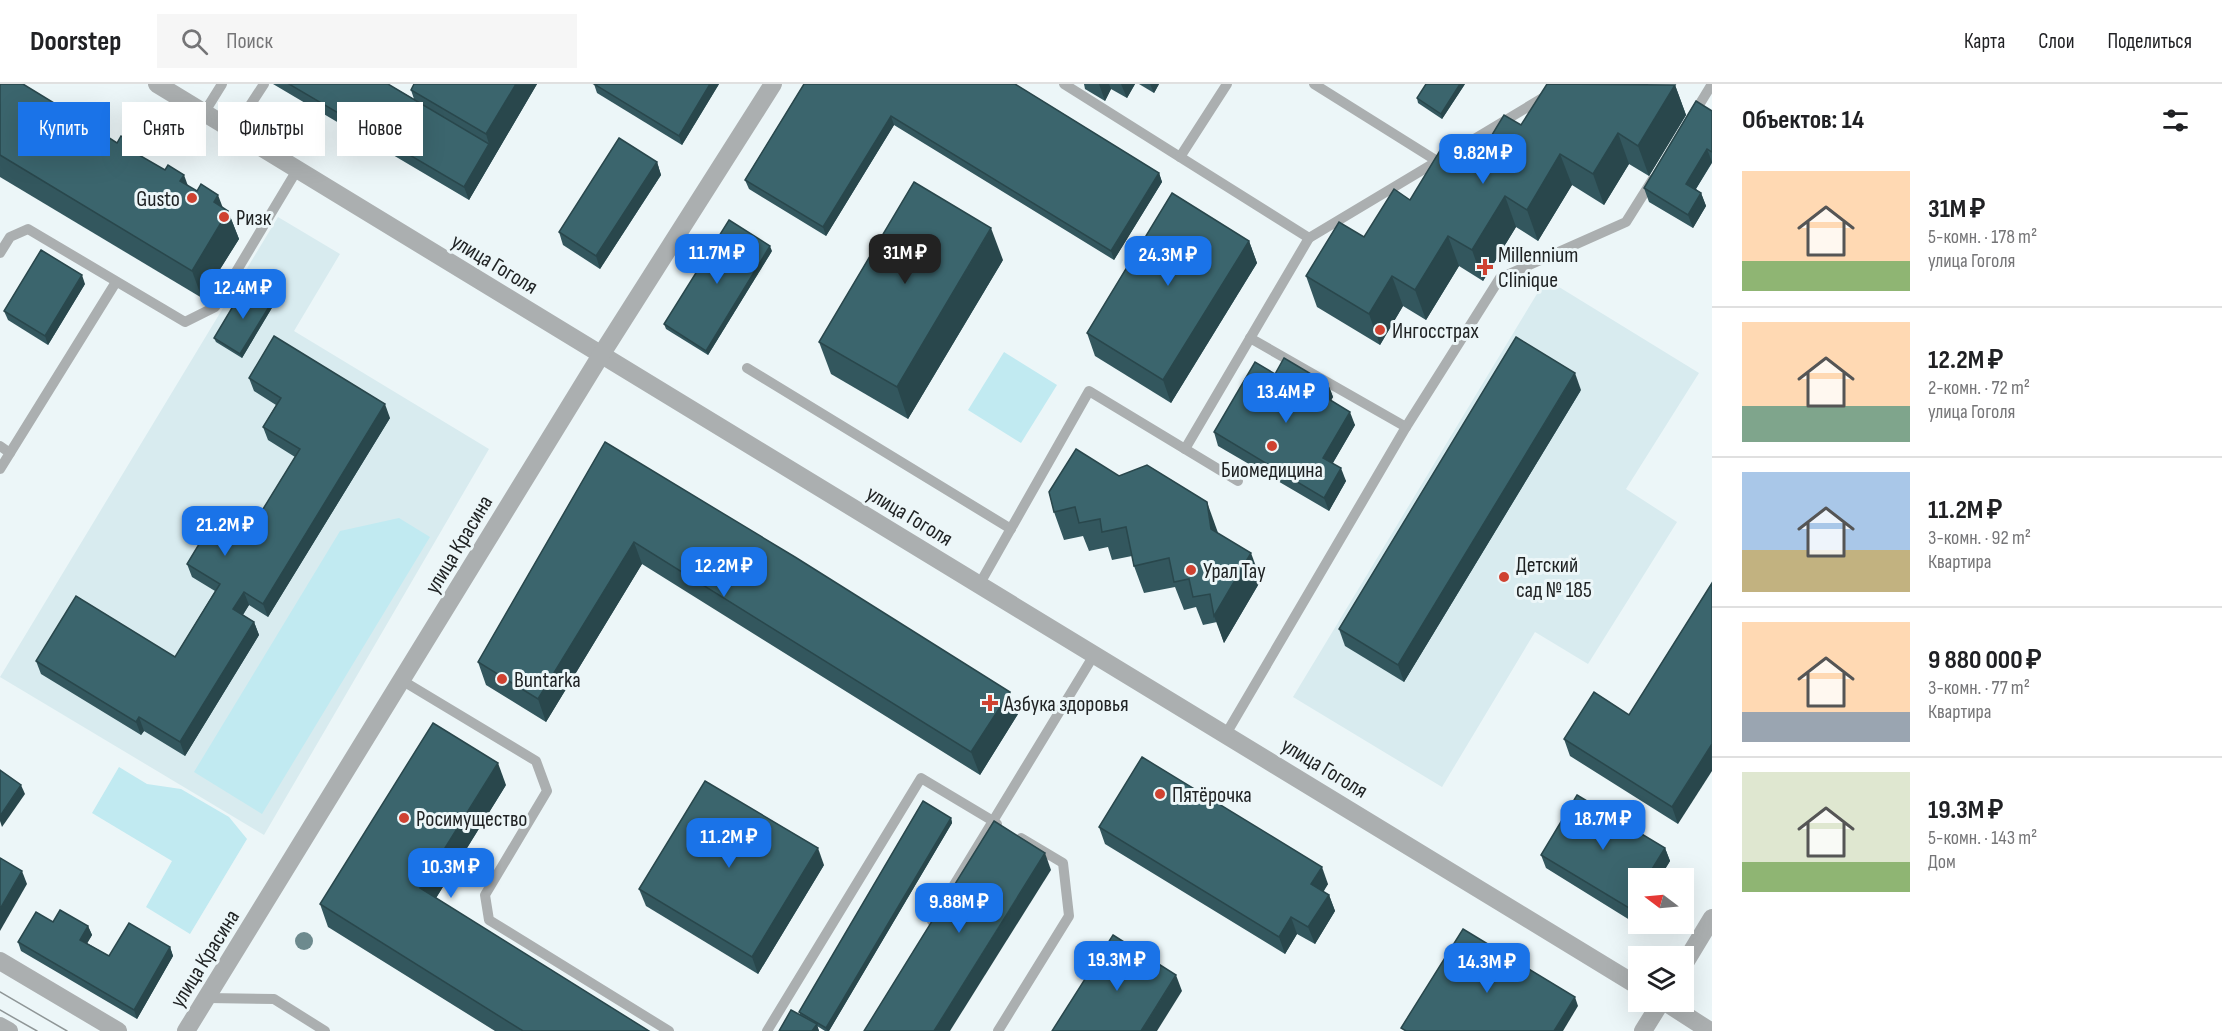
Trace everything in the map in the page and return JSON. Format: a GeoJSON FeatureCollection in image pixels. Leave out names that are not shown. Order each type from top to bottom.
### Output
{"type":"FeatureCollection","features":[{"type":"Feature","properties":{"kind":"street","name":"улица Гоголя"},"geometry":{"type":"LineString","coordinates":[[157,84],[187,102]]}},
{"type":"Feature","properties":{"kind":"street","name":"улица Красина"},"geometry":{"type":"LineString","coordinates":[[186,1031],[403,681],[601,355],[773,84]]}},
{"type":"Feature","properties":{"kind":"street","name":"улица Гоголя"},"geometry":{"type":"LineString","coordinates":[[274,156],[1628,980]]}},
{"type":"Feature","properties":{"kind":"street"},"geometry":{"type":"LineString","coordinates":[[1694,948],[1712,918]]}},
{"type":"Feature","properties":{"kind":"street"},"geometry":{"type":"LineString","coordinates":[[0,961],[118,1031]]}},
{"type":"Feature","properties":{"kind":"street"},"geometry":{"type":"LineString","coordinates":[[1643,1031],[1656,1012]]}},
{"type":"Feature","properties":{"kind":"street"},"geometry":{"type":"LineString","coordinates":[[1679,1012],[1710,1031]]}},
{"type":"Feature","properties":{"kind":"street"},"geometry":{"type":"LineString","coordinates":[[0,1026],[9,1031]]}},
{"type":"Feature","properties":{"kind":"lane"},"geometry":{"type":"LineString","coordinates":[[206,109],[222,84]]}},
{"type":"Feature","properties":{"kind":"lane"},"geometry":{"type":"LineString","coordinates":[[252,102],[264,84]]}},
{"type":"Feature","properties":{"kind":"lane"},"geometry":{"type":"LineString","coordinates":[[1064,84],[1309,238]]}},
{"type":"Feature","properties":{"kind":"lane"},"geometry":{"type":"LineString","coordinates":[[1180,157],[1227,84]]}},
{"type":"Feature","properties":{"kind":"lane"},"geometry":{"type":"LineString","coordinates":[[1314,84],[1437,161]]}},
{"type":"Feature","properties":{"kind":"lane"},"geometry":{"type":"LineString","coordinates":[[1185,449],[1309,238],[1566,84]]}},
{"type":"Feature","properties":{"kind":"lane"},"geometry":{"type":"LineString","coordinates":[[1685,128],[1712,84]]}},
{"type":"Feature","properties":{"kind":"lane"},"geometry":{"type":"LineString","coordinates":[[1226,734],[1406,427],[1500,278],[1626,222],[1662,165]]}},
{"type":"Feature","properties":{"kind":"lane"},"geometry":{"type":"LineString","coordinates":[[0,253],[10,237],[28,229],[185,322],[215,307],[297,171]]}},
{"type":"Feature","properties":{"kind":"lane"},"geometry":{"type":"LineString","coordinates":[[0,469],[116,282]]}},
{"type":"Feature","properties":{"kind":"lane"},"geometry":{"type":"LineString","coordinates":[[1250,338],[1406,427]]}},
{"type":"Feature","properties":{"kind":"lane"},"geometry":{"type":"LineString","coordinates":[[747,368],[1011,529]]}},
{"type":"Feature","properties":{"kind":"lane"},"geometry":{"type":"LineString","coordinates":[[979,585],[1089,391],[1238,481]]}},
{"type":"Feature","properties":{"kind":"lane"},"geometry":{"type":"LineString","coordinates":[[0,446],[10,453]]}},
{"type":"Feature","properties":{"kind":"lane"},"geometry":{"type":"LineString","coordinates":[[926,931],[1003,827],[1094,654]]}},
{"type":"Feature","properties":{"kind":"lane"},"geometry":{"type":"LineString","coordinates":[[403,681],[536,761],[547,791],[485,895],[489,920],[669,1031]]}},
{"type":"Feature","properties":{"kind":"lane"},"geometry":{"type":"LineString","coordinates":[[767,1031],[921,778],[1063,863],[1069,916],[998,1031]]}},
{"type":"Feature","properties":{"kind":"lane"},"geometry":{"type":"LineString","coordinates":[[208,998],[274,999],[325,1031]]}},
{"type":"Feature","properties":{"kind":"shaded area"},"geometry":{"type":"Polygon","coordinates":[[[278,217],[340,254],[294,331],[489,449],[264,835],[0,677],[278,217]]]}},
{"type":"Feature","properties":{"kind":"shaded area","name":"Детский сад № 185"},"geometry":{"type":"Polygon","coordinates":[[[1546,279],[1699,373],[1626,489],[1677,522],[1588,664],[1535,632],[1442,787],[1293,697],[1546,279]]]}},
{"type":"Feature","properties":{"kind":"shaded area"},"geometry":{"type":"Polygon","coordinates":[[[1004,352],[1057,385],[1021,443],[968,410],[1004,352]]]}},
{"type":"Feature","properties":{"kind":"shaded area"},"geometry":{"type":"Polygon","coordinates":[[[399,518],[430,537],[262,814],[194,772],[340,531],[399,518]]]}},
{"type":"Feature","properties":{"kind":"shaded area"},"geometry":{"type":"Polygon","coordinates":[[[119,767],[147,784],[181,789],[229,817],[247,839],[190,934],[146,907],[172,861],[92,813],[119,767]]]}},
{"type":"Feature","properties":{"kind":"building"},"geometry":{"type":"Polygon","coordinates":[[[0,84],[23,84],[52,102],[18,102],[18,156],[110,156],[110,138],[117,143],[121,136],[122,156],[141,156],[165,170],[168,165],[184,175],[180,181],[197,191],[201,184],[218,195],[214,202],[228,211],[192,271],[0,155],[0,84]]]}},
{"type":"Feature","properties":{"kind":"building"},"geometry":{"type":"Polygon","coordinates":[[[289,84],[388,84],[418,102],[337,102],[337,112],[325,105],[325,102],[320,102],[289,84]]]}},
{"type":"Feature","properties":{"kind":"building"},"geometry":{"type":"Polygon","coordinates":[[[414,84],[516,84],[486,134],[411,90],[414,84]]]}},
{"type":"Feature","properties":{"kind":"building"},"geometry":{"type":"Polygon","coordinates":[[[594,84],[710,84],[679,136],[594,84]]]}},
{"type":"Feature","properties":{"kind":"building"},"geometry":{"type":"Polygon","coordinates":[[[804,84],[1015,84],[1159,173],[1111,251],[891,116],[823,227],[745,180],[804,84]]]}},
{"type":"Feature","properties":{"kind":"building"},"geometry":{"type":"Polygon","coordinates":[[[1426,84],[1460,84],[1441,114],[1417,98],[1426,84]]]}},
{"type":"Feature","properties":{"kind":"building"},"geometry":{"type":"Polygon","coordinates":[[[1547,84],[1675,85],[1638,146],[1618,133],[1593,174],[1560,154],[1527,210],[1505,196],[1472,250],[1448,236],[1415,290],[1392,276],[1369,314],[1306,276],[1339,222],[1364,237],[1394,189],[1410,200],[1447,139],[1478,158],[1504,115],[1521,125],[1547,84]]]}},
{"type":"Feature","properties":{"kind":"building"},"geometry":{"type":"Polygon","coordinates":[[[1696,101],[1712,111],[1712,152],[1707,149],[1686,184],[1701,193],[1688,215],[1644,188],[1696,101]]]}},
{"type":"Feature","properties":{"kind":"building"},"geometry":{"type":"Polygon","coordinates":[[[423,105],[489,144],[464,187],[411,156],[423,156],[423,105]]]}},
{"type":"Feature","properties":{"kind":"building"},"geometry":{"type":"Polygon","coordinates":[[[619,138],[657,162],[596,256],[559,232],[619,138]]]}},
{"type":"Feature","properties":{"kind":"building"},"geometry":{"type":"Polygon","coordinates":[[[914,182],[991,228],[897,387],[819,342],[914,182]]]}},
{"type":"Feature","properties":{"kind":"building"},"geometry":{"type":"Polygon","coordinates":[[[1172,193],[1249,241],[1163,380],[1087,333],[1172,193]]]}},
{"type":"Feature","properties":{"kind":"building"},"geometry":{"type":"Polygon","coordinates":[[[729,220],[770,246],[706,351],[664,324],[729,220]]]}},
{"type":"Feature","properties":{"kind":"building"},"geometry":{"type":"Polygon","coordinates":[[[41,250],[82,275],[45,336],[4,311],[41,250]]]}},
{"type":"Feature","properties":{"kind":"building"},"geometry":{"type":"Polygon","coordinates":[[[245,286],[272,302],[240,354],[214,338],[245,286]]]}},
{"type":"Feature","properties":{"kind":"building"},"geometry":{"type":"Polygon","coordinates":[[[274,336],[385,404],[263,604],[244,592],[233,609],[254,622],[180,742],[139,717],[136,722],[36,661],[76,596],[175,657],[220,584],[187,564],[216,516],[247,535],[300,449],[263,427],[281,398],[249,378],[274,336]]]}},
{"type":"Feature","properties":{"kind":"building"},"geometry":{"type":"Polygon","coordinates":[[[1516,337],[1575,373],[1398,665],[1339,629],[1516,337]]]}},
{"type":"Feature","properties":{"kind":"building"},"geometry":{"type":"Polygon","coordinates":[[[1284,358],[1328,384],[1322,395],[1350,412],[1323,458],[1341,468],[1324,498],[1214,432],[1255,362],[1275,374],[1284,358]]]}},
{"type":"Feature","properties":{"kind":"building"},"geometry":{"type":"Polygon","coordinates":[[[605,442],[795,557],[1010,692],[971,752],[634,542],[538,699],[478,662],[605,442]]]}},
{"type":"Feature","properties":{"kind":"building","name":"Урал Тау"},"geometry":{"type":"Polygon","coordinates":[[[1076,449],[1119,476],[1147,465],[1207,502],[1211,529],[1251,553],[1214,616],[1210,594],[1193,597],[1189,579],[1174,582],[1169,558],[1134,566],[1126,527],[1102,532],[1100,519],[1079,523],[1075,507],[1054,512],[1049,492],[1076,449]]]}},
{"type":"Feature","properties":{"kind":"building"},"geometry":{"type":"Polygon","coordinates":[[[1712,583],[1712,744],[1672,807],[1564,739],[1594,692],[1629,715],[1712,583]]]}},
{"type":"Feature","properties":{"kind":"building"},"geometry":{"type":"Polygon","coordinates":[[[433,723],[498,763],[420,888],[649,1031],[523,1031],[320,904],[433,723]]]}},
{"type":"Feature","properties":{"kind":"building"},"geometry":{"type":"Polygon","coordinates":[[[1142,757],[1322,867],[1311,884],[1329,895],[1308,927],[1291,917],[1279,937],[1099,827],[1142,757]]]}},
{"type":"Feature","properties":{"kind":"building"},"geometry":{"type":"Polygon","coordinates":[[[0,770],[21,785],[0,816],[0,770]]]}},
{"type":"Feature","properties":{"kind":"building"},"geometry":{"type":"Polygon","coordinates":[[[705,781],[818,848],[752,957],[639,889],[705,781]]]}},
{"type":"Feature","properties":{"kind":"building"},"geometry":{"type":"Polygon","coordinates":[[[1577,795],[1665,848],[1653,868],[1628,868],[1628,907],[1541,855],[1577,795]]]}},
{"type":"Feature","properties":{"kind":"building"},"geometry":{"type":"Polygon","coordinates":[[[923,801],[951,818],[826,1028],[799,1012],[923,801]]]}},
{"type":"Feature","properties":{"kind":"building"},"geometry":{"type":"Polygon","coordinates":[[[994,821],[1045,853],[934,1031],[864,1031],[994,821]]]}},
{"type":"Feature","properties":{"kind":"building"},"geometry":{"type":"Polygon","coordinates":[[[0,858],[22,871],[0,909],[0,858]]]}},
{"type":"Feature","properties":{"kind":"building"},"geometry":{"type":"Polygon","coordinates":[[[60,910],[88,926],[80,940],[109,956],[129,923],[170,947],[134,1010],[18,942],[36,912],[53,922],[60,910]]]}},
{"type":"Feature","properties":{"kind":"building"},"geometry":{"type":"Polygon","coordinates":[[[1463,929],[1575,997],[1554,1031],[1406,1031],[1401,1028],[1463,929]]]}},
{"type":"Feature","properties":{"kind":"building"},"geometry":{"type":"Polygon","coordinates":[[[1113,935],[1176,975],[1141,1031],[1052,1031],[1113,935]]]}},
{"type":"Feature","properties":{"kind":"building"},"geometry":{"type":"Polygon","coordinates":[[[791,1010],[817,1024],[812,1031],[779,1031],[791,1010]]]}},
{"type":"Feature","properties":{"kind":"tram line"},"geometry":{"type":"LineString","coordinates":[[0,992],[67,1031]]}},
{"type":"Feature","properties":{"kind":"tram line"},"geometry":{"type":"LineString","coordinates":[[0,1010],[37,1031]]}},
{"type":"Feature","properties":{"kind":"place","name":"Gusto"},"geometry":{"type":"Point","coordinates":[192,198]}},
{"type":"Feature","properties":{"kind":"place","name":"Ризк"},"geometry":{"type":"Point","coordinates":[224,217]}},
{"type":"Feature","properties":{"kind":"place","name":"Millennium Clinique"},"geometry":{"type":"Point","coordinates":[1485,267]}},
{"type":"Feature","properties":{"kind":"place","name":"Ингосстрах"},"geometry":{"type":"Point","coordinates":[1380,330]}},
{"type":"Feature","properties":{"kind":"place","name":"Биомедицина"},"geometry":{"type":"Point","coordinates":[1272,446]}},
{"type":"Feature","properties":{"kind":"place","name":"Урал Тау"},"geometry":{"type":"Point","coordinates":[1191,570]}},
{"type":"Feature","properties":{"kind":"place","name":"Детский сад № 185"},"geometry":{"type":"Point","coordinates":[1504,577]}},
{"type":"Feature","properties":{"kind":"place","name":"Buntarka"},"geometry":{"type":"Point","coordinates":[502,679]}},
{"type":"Feature","properties":{"kind":"place","name":"Азбука здоровья"},"geometry":{"type":"Point","coordinates":[990,703]}},
{"type":"Feature","properties":{"kind":"place","name":"Пятёрочка"},"geometry":{"type":"Point","coordinates":[1160,794]}},
{"type":"Feature","properties":{"kind":"place","name":"Росимущество"},"geometry":{"type":"Point","coordinates":[404,818]}}]}
